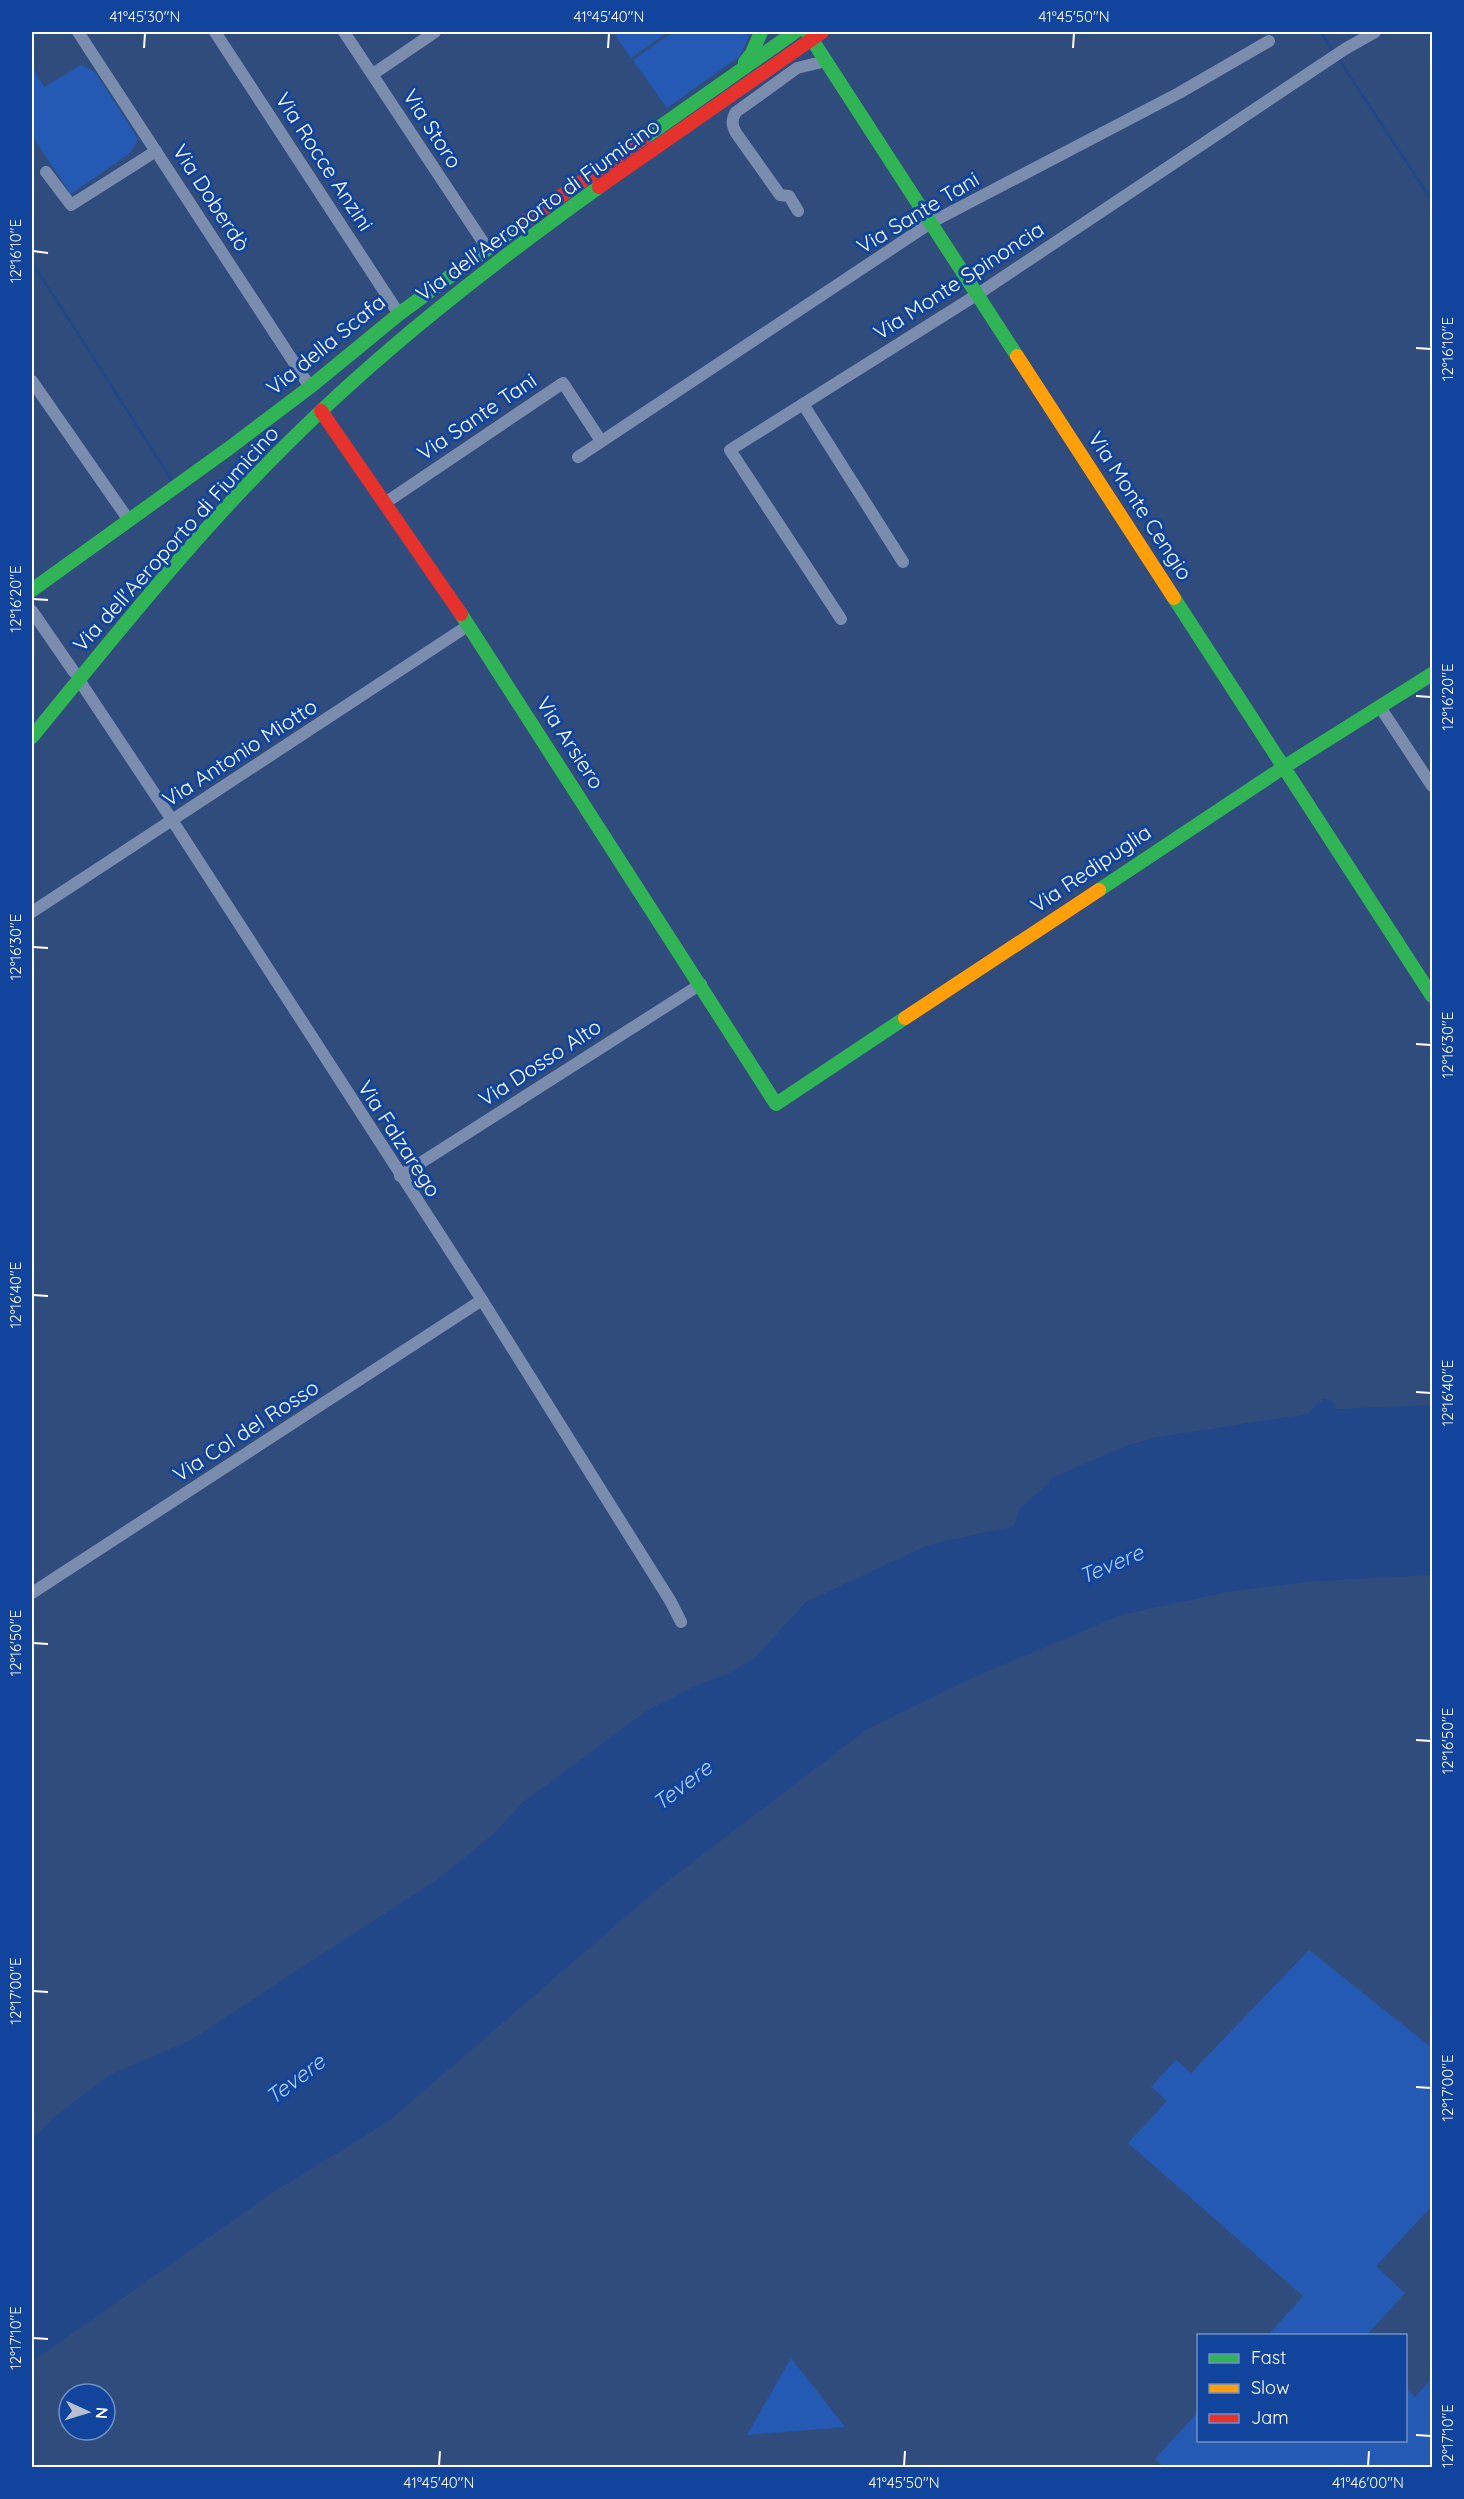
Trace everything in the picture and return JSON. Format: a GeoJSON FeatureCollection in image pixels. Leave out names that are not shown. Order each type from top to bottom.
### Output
{"type":"FeatureCollection","features":[{"type":"Feature","properties":{"kind":"street","name":"Via Doberdò"},"geometry":{"type":"LineString","coordinates":[[78,32],[310,387]]}},
{"type":"Feature","properties":{"kind":"street","name":"Via Rocce Anzini"},"geometry":{"type":"LineString","coordinates":[[215,32],[399,314]]}},
{"type":"Feature","properties":{"kind":"street","name":"Via Storo"},"geometry":{"type":"LineString","coordinates":[[344,32],[487,248]]}},
{"type":"Feature","properties":{"kind":"street"},"geometry":{"type":"LineString","coordinates":[[373,74],[435,32]]}},
{"type":"Feature","properties":{"kind":"street"},"geometry":{"type":"LineString","coordinates":[[737,71],[752,53],[761,32]]}},
{"type":"Feature","properties":{"kind":"street","name":"Via della Scafa"},"geometry":{"type":"LineString","coordinates":[[32,590],[228,449],[310,387],[399,314],[487,248],[795,32]]}},
{"type":"Feature","properties":{"kind":"street","name":"Via Monte Spinoncia"},"geometry":{"type":"LineString","coordinates":[[841,620],[730,450],[978,294],[1345,49],[1375,32]]}},
{"type":"Feature","properties":{"kind":"street","name":"Via Monte Cengio"},"geometry":{"type":"LineString","coordinates":[[813,34],[826,61],[1432,996]]}},
{"type":"Feature","properties":{"kind":"street","name":"Via dell'Aeroporto di Fiumicino"},"geometry":{"type":"LineString","coordinates":[[32,737],[76,676],[255,478],[321,411],[404,336],[501,258],[813,34]]}},
{"type":"Feature","properties":{"kind":"street","name":"Via Sante Tani"},"geometry":{"type":"LineString","coordinates":[[578,458],[932,222],[1168,98],[1269,41]]}},
{"type":"Feature","properties":{"kind":"street"},"geometry":{"type":"LineString","coordinates":[[798,211],[789,196],[780,195],[736,133],[732,118],[736,112],[797,68],[826,61]]}},
{"type":"Feature","properties":{"kind":"street"},"geometry":{"type":"LineString","coordinates":[[46,172],[71,205],[156,151]]}},
{"type":"Feature","properties":{"kind":"street"},"geometry":{"type":"LineString","coordinates":[[32,381],[128,519]]}},
{"type":"Feature","properties":{"kind":"street","name":"Via Sante Tani"},"geometry":{"type":"LineString","coordinates":[[385,503],[563,383],[601,441]]}},
{"type":"Feature","properties":{"kind":"street"},"geometry":{"type":"LineString","coordinates":[[803,404],[903,562]]}},
{"type":"Feature","properties":{"kind":"street","name":"Via Arsiero"},"geometry":{"type":"LineString","coordinates":[[321,411],[469,625],[776,1104]]}},
{"type":"Feature","properties":{"kind":"street","name":"Via Falzarego"},"geometry":{"type":"LineString","coordinates":[[32,611],[172,820],[482,1300],[665,1592],[681,1622]]}},
{"type":"Feature","properties":{"kind":"street","name":"Via Antonio Miotto"},"geometry":{"type":"LineString","coordinates":[[32,912],[469,625]]}},
{"type":"Feature","properties":{"kind":"street","name":"Via Redipuglia"},"geometry":{"type":"LineString","coordinates":[[776,1104],[1284,767],[1432,674]]}},
{"type":"Feature","properties":{"kind":"street"},"geometry":{"type":"LineString","coordinates":[[1380,707],[1432,786]]}},
{"type":"Feature","properties":{"kind":"street","name":"Via Dosso Alto"},"geometry":{"type":"LineString","coordinates":[[400,1176],[701,984]]}},
{"type":"Feature","properties":{"kind":"street","name":"Via Col del Rosso"},"geometry":{"type":"LineString","coordinates":[[32,1593],[482,1300]]}},
{"type":"Feature","properties":{"kind":"shaded area"},"geometry":{"type":"Polygon","coordinates":[[[613,32],[668,32],[631,58],[613,32]]]}},
{"type":"Feature","properties":{"kind":"shaded area"},"geometry":{"type":"Polygon","coordinates":[[[673,32],[751,32],[740,56],[667,108],[633,60],[673,32]]]}},
{"type":"Feature","properties":{"kind":"shaded area"},"geometry":{"type":"Polygon","coordinates":[[[81,65],[95,72],[138,139],[130,153],[71,194],[32,136],[32,67],[44,87],[81,65]]]}},
{"type":"Feature","properties":{"kind":"shaded area"},"geometry":{"type":"Polygon","coordinates":[[[1309,1950],[1432,2048],[1432,2206],[1376,2266],[1405,2293],[1368,2334],[1269,2334],[1303,2296],[1128,2143],[1167,2101],[1151,2087],[1176,2060],[1191,2073],[1309,1950]]]}},
{"type":"Feature","properties":{"kind":"shaded area"},"geometry":{"type":"Polygon","coordinates":[[[791,2358],[845,2427],[747,2435],[791,2358]]]}},
{"type":"Feature","properties":{"kind":"shaded area"},"geometry":{"type":"Polygon","coordinates":[[[1432,2378],[1432,2467],[1165,2468],[1155,2459],[1197,2413],[1197,2442],[1407,2442],[1407,2389],[1415,2397],[1432,2378]]]}},
{"type":"Feature","properties":{"kind":"water","name":"Tevere"},"geometry":{"type":"Polygon","coordinates":[[[1324,1399],[1334,1401],[1335,1409],[1432,1405],[1432,1575],[1317,1581],[1227,1592],[1121,1615],[972,1678],[866,1730],[659,1888],[389,2121],[272,2193],[32,2362],[32,2139],[52,2119],[109,2075],[189,2041],[439,1878],[496,1832],[522,1803],[646,1711],[695,1686],[734,1671],[754,1658],[806,1602],[928,1545],[1014,1526],[1020,1508],[1049,1483],[1051,1478],[1126,1446],[1157,1437],[1307,1414],[1324,1399]]]}},
{"type":"Feature","properties":{"kind":"waterway"},"geometry":{"type":"LineString","coordinates":[[1321,32],[1334,53]]}},
{"type":"Feature","properties":{"kind":"waterway"},"geometry":{"type":"LineString","coordinates":[[1338,58],[1432,201]]}},
{"type":"Feature","properties":{"kind":"waterway"},"geometry":{"type":"LineString","coordinates":[[32,262],[171,479]]}},
{"type":"Feature","properties":{"kind":"traffic: fast"},"geometry":{"type":"LineString","coordinates":[[745,62],[752,53],[761,32]]}},
{"type":"Feature","properties":{"kind":"traffic: fast"},"geometry":{"type":"LineString","coordinates":[[644,138],[795,32]]}},
{"type":"Feature","properties":{"kind":"traffic: fast"},"geometry":{"type":"LineString","coordinates":[[807,32],[1017,356]]}},
{"type":"Feature","properties":{"kind":"traffic: fast"},"geometry":{"type":"LineString","coordinates":[[32,737],[186,552],[285,446],[359,376],[437,310],[599,187]]}},
{"type":"Feature","properties":{"kind":"traffic: fast"},"geometry":{"type":"LineString","coordinates":[[32,590],[228,449],[310,387],[399,314],[521,224]]}},
{"type":"Feature","properties":{"kind":"traffic: fast"},"geometry":{"type":"LineString","coordinates":[[1174,598],[1432,996]]}},
{"type":"Feature","properties":{"kind":"traffic: fast"},"geometry":{"type":"LineString","coordinates":[[461,614],[776,1104],[905,1018]]}},
{"type":"Feature","properties":{"kind":"traffic: fast"},"geometry":{"type":"LineString","coordinates":[[1099,890],[1284,767],[1432,674]]}},
{"type":"Feature","properties":{"kind":"traffic: slow"},"geometry":{"type":"LineString","coordinates":[[1017,356],[1174,598]]}},
{"type":"Feature","properties":{"kind":"traffic: slow"},"geometry":{"type":"LineString","coordinates":[[905,1018],[1099,890]]}},
{"type":"Feature","properties":{"kind":"traffic: jam"},"geometry":{"type":"LineString","coordinates":[[599,187],[822,32]]}},
{"type":"Feature","properties":{"kind":"traffic: jam"},"geometry":{"type":"LineString","coordinates":[[521,224],[644,138]]}},
{"type":"Feature","properties":{"kind":"traffic: jam"},"geometry":{"type":"LineString","coordinates":[[321,411],[461,614]]}}]}
